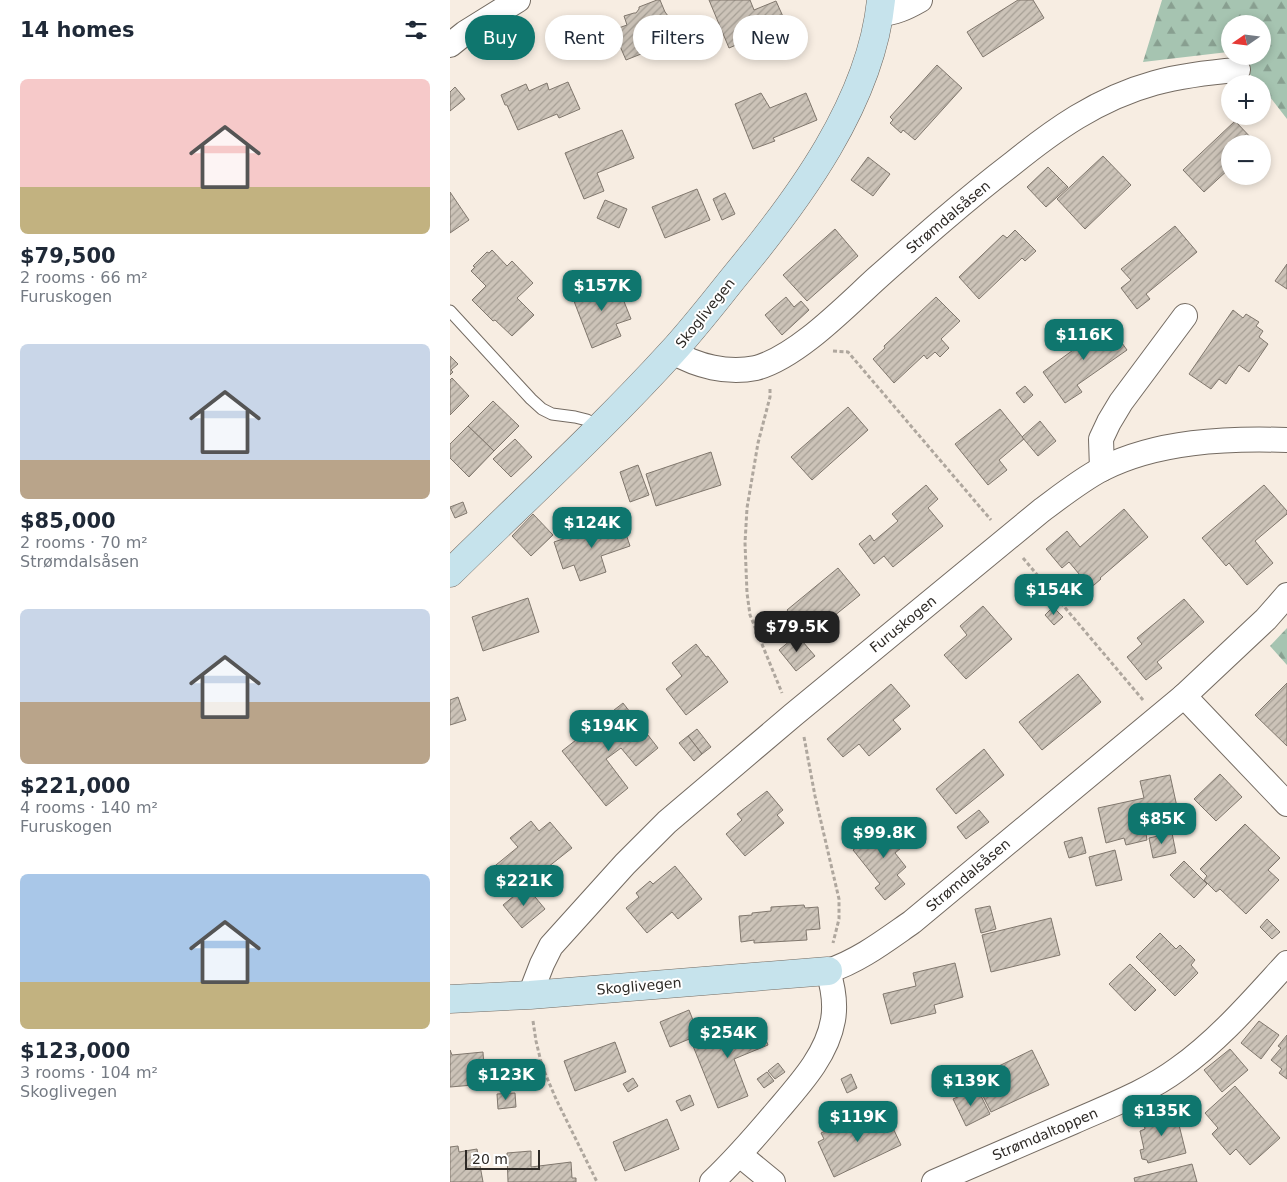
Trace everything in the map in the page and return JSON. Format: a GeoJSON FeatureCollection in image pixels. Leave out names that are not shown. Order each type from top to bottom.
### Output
{"type":"FeatureCollection","features":[{"type":"Feature","properties":{"kind":"street"},"geometry":{"type":"LineString","coordinates":[[450,45],[518,0]]}},
{"type":"Feature","properties":{"kind":"street"},"geometry":{"type":"LineString","coordinates":[[880,7],[890,13],[904,9],[920,0]]}},
{"type":"Feature","properties":{"kind":"street","name":"Skoglivegen"},"geometry":{"type":"LineString","coordinates":[[450,573],[673,352],[771,232],[798,195],[823,155],[845,114],[864,70],[880,7]]}},
{"type":"Feature","properties":{"kind":"street","name":"Strømdalsåsen"},"geometry":{"type":"LineString","coordinates":[[673,352],[686,360],[725,370],[757,367],[777,359],[818,330],[984,186],[1048,136],[1076,118],[1132,89],[1163,80],[1199,73],[1238,70]]}},
{"type":"Feature","properties":{"kind":"street"},"geometry":{"type":"LineString","coordinates":[[1102,469],[1101,439],[1109,422],[1121,402],[1185,316]]}},
{"type":"Feature","properties":{"kind":"street","name":"Furuskogen"},"geometry":{"type":"LineString","coordinates":[[530,995],[551,946],[625,864],[667,822],[793,715],[1075,485],[1102,469],[1149,451],[1229,441],[1287,440]]}},
{"type":"Feature","properties":{"kind":"street","name":"Strømdalsåsen"},"geometry":{"type":"LineString","coordinates":[[832,970],[884,941],[912,922],[1184,696],[1266,619],[1287,595]]}},
{"type":"Feature","properties":{"kind":"street"},"geometry":{"type":"LineString","coordinates":[[1184,696],[1287,804]]}},
{"type":"Feature","properties":{"kind":"street","name":"Strømdaltoppen"},"geometry":{"type":"LineString","coordinates":[[934,1182],[1108,1106],[1152,1085],[1177,1070],[1220,1034],[1287,963]]}},
{"type":"Feature","properties":{"kind":"street"},"geometry":{"type":"LineString","coordinates":[[712,1182],[740,1155],[801,1082],[818,1057],[828,1039],[833,1020],[832,970]]}},
{"type":"Feature","properties":{"kind":"street","name":"Skoglivegen"},"geometry":{"type":"LineString","coordinates":[[450,999],[530,995],[832,970]]}},
{"type":"Feature","properties":{"kind":"street"},"geometry":{"type":"LineString","coordinates":[[740,1155],[774,1182]]}},
{"type":"Feature","properties":{"kind":"lane"},"geometry":{"type":"LineString","coordinates":[[450,311],[531,399],[542,408],[552,414],[587,420],[598,428]]}},
{"type":"Feature","properties":{"kind":"path"},"geometry":{"type":"LineString","coordinates":[[767,363],[771,382],[770,397],[758,443],[747,508],[745,543],[747,593],[750,615],[757,634],[775,679],[805,740],[839,899],[839,919],[833,948],[832,970]]}},
{"type":"Feature","properties":{"kind":"path"},"geometry":{"type":"LineString","coordinates":[[530,995],[536,1041],[542,1066],[597,1182]]}},
{"type":"Feature","properties":{"kind":"green space"},"geometry":{"type":"Polygon","coordinates":[[[1162,0],[1287,0],[1287,119],[1271,98],[1271,75],[1251,75],[1241,65],[1271,65],[1271,15],[1221,15],[1221,53],[1143,62],[1162,0]]]}},
{"type":"Feature","properties":{"kind":"green space"},"geometry":{"type":"Polygon","coordinates":[[[1287,628],[1287,665],[1270,646],[1287,628]]]}},
{"type":"Feature","properties":{"kind":"building"},"geometry":{"type":"Polygon","coordinates":[[[660,0],[667,15],[633,15],[633,57],[626,60],[623,53],[623,26],[627,25],[624,16],[636,13],[639,7],[660,0]]]}},
{"type":"Feature","properties":{"kind":"building"},"geometry":{"type":"Polygon","coordinates":[[[709,0],[750,0],[754,10],[776,1],[782,15],[733,15],[733,46],[729,48],[723,34],[723,15],[715,15],[709,0]]]}},
{"type":"Feature","properties":{"kind":"building"},"geometry":{"type":"Polygon","coordinates":[[[1018,0],[1033,0],[1044,18],[983,57],[967,32],[1018,0]]]}},
{"type":"Feature","properties":{"kind":"building"},"geometry":{"type":"Polygon","coordinates":[[[937,65],[962,88],[915,140],[903,130],[901,133],[890,123],[893,120],[890,117],[937,65]]]}},
{"type":"Feature","properties":{"kind":"building"},"geometry":{"type":"Polygon","coordinates":[[[568,82],[580,109],[559,118],[557,114],[518,130],[501,95],[526,84],[529,91],[547,83],[549,90],[568,82]]]}},
{"type":"Feature","properties":{"kind":"building"},"geometry":{"type":"Polygon","coordinates":[[[455,87],[465,99],[450,111],[450,92],[455,87]]]}},
{"type":"Feature","properties":{"kind":"building"},"geometry":{"type":"Polygon","coordinates":[[[761,93],[770,108],[806,93],[817,120],[773,138],[775,141],[753,149],[735,104],[761,93]]]}},
{"type":"Feature","properties":{"kind":"building"},"geometry":{"type":"Polygon","coordinates":[[[1231,125],[1239,125],[1248,135],[1221,135],[1221,176],[1204,192],[1183,170],[1231,125]]]}},
{"type":"Feature","properties":{"kind":"building"},"geometry":{"type":"Polygon","coordinates":[[[622,130],[634,158],[597,173],[604,191],[584,199],[565,153],[622,130]]]}},
{"type":"Feature","properties":{"kind":"building"},"geometry":{"type":"Polygon","coordinates":[[[1103,156],[1131,185],[1085,229],[1057,199],[1103,156]]]}},
{"type":"Feature","properties":{"kind":"building"},"geometry":{"type":"Polygon","coordinates":[[[868,157],[890,174],[873,196],[851,180],[868,157]]]}},
{"type":"Feature","properties":{"kind":"building"},"geometry":{"type":"Polygon","coordinates":[[[1048,167],[1068,187],[1046,207],[1027,187],[1048,167]]]}},
{"type":"Feature","properties":{"kind":"building"},"geometry":{"type":"Polygon","coordinates":[[[697,189],[710,220],[665,238],[652,207],[697,189]]]}},
{"type":"Feature","properties":{"kind":"building"},"geometry":{"type":"Polygon","coordinates":[[[450,192],[469,220],[450,233],[450,192]]]}},
{"type":"Feature","properties":{"kind":"building"},"geometry":{"type":"Polygon","coordinates":[[[725,193],[735,214],[722,220],[713,199],[725,193]]]}},
{"type":"Feature","properties":{"kind":"building"},"geometry":{"type":"Polygon","coordinates":[[[605,200],[627,209],[619,228],[597,218],[605,200]]]}},
{"type":"Feature","properties":{"kind":"building"},"geometry":{"type":"Polygon","coordinates":[[[1175,226],[1197,252],[1146,294],[1150,299],[1137,309],[1121,288],[1131,280],[1121,269],[1175,226]]]}},
{"type":"Feature","properties":{"kind":"building"},"geometry":{"type":"Polygon","coordinates":[[[835,229],[858,256],[807,301],[783,275],[835,229]]]}},
{"type":"Feature","properties":{"kind":"building"},"geometry":{"type":"Polygon","coordinates":[[[1015,230],[1036,251],[1025,261],[1022,258],[979,299],[959,277],[1003,235],[1007,238],[1015,230]]]}},
{"type":"Feature","properties":{"kind":"building"},"geometry":{"type":"Polygon","coordinates":[[[492,250],[507,266],[512,261],[533,283],[517,298],[534,315],[512,336],[495,320],[493,321],[472,300],[486,286],[471,271],[475,267],[473,266],[487,252],[489,253],[492,250]]]}},
{"type":"Feature","properties":{"kind":"building"},"geometry":{"type":"Polygon","coordinates":[[[1287,264],[1287,289],[1275,281],[1287,264]]]}},
{"type":"Feature","properties":{"kind":"building"},"geometry":{"type":"Polygon","coordinates":[[[615,279],[631,319],[616,324],[621,336],[592,348],[572,296],[615,279]]]}},
{"type":"Feature","properties":{"kind":"building"},"geometry":{"type":"Polygon","coordinates":[[[786,297],[794,307],[801,301],[809,310],[782,335],[765,315],[786,297]]]}},
{"type":"Feature","properties":{"kind":"building"},"geometry":{"type":"Polygon","coordinates":[[[936,297],[960,321],[941,339],[949,348],[940,357],[935,352],[927,359],[924,355],[894,383],[873,359],[885,348],[884,346],[936,297]]]}},
{"type":"Feature","properties":{"kind":"building"},"geometry":{"type":"Polygon","coordinates":[[[1233,310],[1243,318],[1246,314],[1259,322],[1256,326],[1263,331],[1259,337],[1268,344],[1249,372],[1239,365],[1226,384],[1219,379],[1211,389],[1189,374],[1233,310]]]}},
{"type":"Feature","properties":{"kind":"building"},"geometry":{"type":"Polygon","coordinates":[[[1096,323],[1101,331],[1109,325],[1127,350],[1077,385],[1082,392],[1065,403],[1043,372],[1080,345],[1075,338],[1096,323]]]}},
{"type":"Feature","properties":{"kind":"building"},"geometry":{"type":"Polygon","coordinates":[[[450,356],[458,364],[451,370],[453,372],[450,375],[450,356]]]}},
{"type":"Feature","properties":{"kind":"building"},"geometry":{"type":"Polygon","coordinates":[[[452,378],[469,396],[450,415],[450,380],[452,378]]]}},
{"type":"Feature","properties":{"kind":"building"},"geometry":{"type":"Polygon","coordinates":[[[1025,386],[1033,395],[1024,403],[1016,393],[1025,386]]]}},
{"type":"Feature","properties":{"kind":"building"},"geometry":{"type":"Polygon","coordinates":[[[493,401],[519,426],[494,451],[468,426],[493,401]]]}},
{"type":"Feature","properties":{"kind":"building"},"geometry":{"type":"Polygon","coordinates":[[[848,407],[868,430],[812,480],[791,457],[848,407]]]}},
{"type":"Feature","properties":{"kind":"building"},"geometry":{"type":"Polygon","coordinates":[[[1000,409],[1024,439],[999,460],[1007,470],[988,485],[955,444],[1000,409]]]}},
{"type":"Feature","properties":{"kind":"building"},"geometry":{"type":"Polygon","coordinates":[[[1040,421],[1056,441],[1038,456],[1022,437],[1040,421]]]}},
{"type":"Feature","properties":{"kind":"building"},"geometry":{"type":"Polygon","coordinates":[[[468,426],[494,451],[469,477],[450,458],[450,444],[468,426]]]}},
{"type":"Feature","properties":{"kind":"building"},"geometry":{"type":"Polygon","coordinates":[[[515,439],[532,457],[511,477],[493,459],[515,439]]]}},
{"type":"Feature","properties":{"kind":"building"},"geometry":{"type":"Polygon","coordinates":[[[711,452],[721,485],[656,506],[646,474],[711,452]]]}},
{"type":"Feature","properties":{"kind":"building"},"geometry":{"type":"Polygon","coordinates":[[[638,465],[649,495],[630,502],[620,472],[638,465]]]}},
{"type":"Feature","properties":{"kind":"building"},"geometry":{"type":"Polygon","coordinates":[[[926,485],[938,499],[928,508],[943,526],[893,567],[884,556],[874,564],[859,544],[870,535],[874,541],[898,521],[892,514],[926,485]]]}},
{"type":"Feature","properties":{"kind":"building"},"geometry":{"type":"Polygon","coordinates":[[[1264,485],[1287,511],[1287,514],[1255,541],[1273,563],[1247,585],[1229,563],[1226,566],[1202,538],[1264,485]]]}},
{"type":"Feature","properties":{"kind":"building"},"geometry":{"type":"Polygon","coordinates":[[[463,502],[467,513],[455,518],[450,507],[463,502]]]}},
{"type":"Feature","properties":{"kind":"building"},"geometry":{"type":"Polygon","coordinates":[[[1124,509],[1148,537],[1094,585],[1090,587],[1069,562],[1062,568],[1046,549],[1067,531],[1080,547],[1124,509]]]}},
{"type":"Feature","properties":{"kind":"building"},"geometry":{"type":"Polygon","coordinates":[[[533,514],[553,535],[531,556],[512,536],[533,514]]]}},
{"type":"Feature","properties":{"kind":"building"},"geometry":{"type":"Polygon","coordinates":[[[621,519],[630,546],[601,556],[606,572],[580,581],[574,565],[563,569],[554,542],[621,519]]]}},
{"type":"Feature","properties":{"kind":"building"},"geometry":{"type":"Polygon","coordinates":[[[838,568],[860,595],[808,637],[787,610],[838,568]]]}},
{"type":"Feature","properties":{"kind":"building"},"geometry":{"type":"Polygon","coordinates":[[[528,598],[539,632],[483,651],[472,617],[528,598]]]}},
{"type":"Feature","properties":{"kind":"building"},"geometry":{"type":"Polygon","coordinates":[[[1184,599],[1204,622],[1157,662],[1162,668],[1146,680],[1127,657],[1142,644],[1137,638],[1184,599]]]}},
{"type":"Feature","properties":{"kind":"building"},"geometry":{"type":"Polygon","coordinates":[[[983,606],[1012,639],[966,679],[944,655],[967,635],[960,626],[983,606]]]}},
{"type":"Feature","properties":{"kind":"building"},"geometry":{"type":"Polygon","coordinates":[[[1053,607],[1063,617],[1054,625],[1045,615],[1053,607]]]}},
{"type":"Feature","properties":{"kind":"building"},"geometry":{"type":"Polygon","coordinates":[[[797,635],[815,656],[796,671],[779,650],[797,635]]]}},
{"type":"Feature","properties":{"kind":"building"},"geometry":{"type":"Polygon","coordinates":[[[696,644],[728,682],[686,715],[666,689],[682,676],[672,663],[696,644]]]}},
{"type":"Feature","properties":{"kind":"building"},"geometry":{"type":"Polygon","coordinates":[[[1078,674],[1101,702],[1042,750],[1019,722],[1078,674]]]}},
{"type":"Feature","properties":{"kind":"building"},"geometry":{"type":"Polygon","coordinates":[[[1287,683],[1287,746],[1255,715],[1287,683]]]}},
{"type":"Feature","properties":{"kind":"building"},"geometry":{"type":"Polygon","coordinates":[[[891,684],[910,706],[893,720],[901,729],[869,756],[859,744],[843,757],[827,739],[891,684]]]}},
{"type":"Feature","properties":{"kind":"building"},"geometry":{"type":"Polygon","coordinates":[[[458,697],[466,720],[450,725],[450,700],[458,697]]]}},
{"type":"Feature","properties":{"kind":"building"},"geometry":{"type":"Polygon","coordinates":[[[623,703],[658,748],[636,766],[621,748],[606,759],[628,788],[606,806],[562,751],[623,703]]]}},
{"type":"Feature","properties":{"kind":"building"},"geometry":{"type":"Polygon","coordinates":[[[697,729],[711,747],[702,754],[688,736],[697,729]]]}},
{"type":"Feature","properties":{"kind":"building"},"geometry":{"type":"Polygon","coordinates":[[[688,736],[702,754],[694,761],[679,743],[688,736]]]}},
{"type":"Feature","properties":{"kind":"building"},"geometry":{"type":"Polygon","coordinates":[[[984,749],[1004,775],[956,814],[936,789],[984,749]]]}},
{"type":"Feature","properties":{"kind":"building"},"geometry":{"type":"Polygon","coordinates":[[[1220,774],[1242,797],[1216,821],[1194,799],[1220,774]]]}},
{"type":"Feature","properties":{"kind":"building"},"geometry":{"type":"Polygon","coordinates":[[[1170,775],[1181,825],[1146,834],[1147,840],[1126,845],[1124,838],[1106,843],[1098,808],[1144,798],[1140,781],[1170,775]]]}},
{"type":"Feature","properties":{"kind":"building"},"geometry":{"type":"Polygon","coordinates":[[[767,791],[783,810],[777,815],[784,823],[745,856],[726,834],[742,820],[737,814],[767,791]]]}},
{"type":"Feature","properties":{"kind":"building"},"geometry":{"type":"Polygon","coordinates":[[[979,810],[989,822],[966,839],[957,827],[979,810]]]}},
{"type":"Feature","properties":{"kind":"building"},"geometry":{"type":"Polygon","coordinates":[[[531,821],[539,831],[550,822],[572,848],[548,867],[552,872],[540,881],[536,876],[513,895],[491,869],[518,847],[510,838],[531,821]]]}},
{"type":"Feature","properties":{"kind":"building"},"geometry":{"type":"Polygon","coordinates":[[[891,823],[907,843],[895,853],[906,867],[897,875],[905,884],[885,900],[875,888],[880,884],[853,850],[891,823]]]}},
{"type":"Feature","properties":{"kind":"building"},"geometry":{"type":"Polygon","coordinates":[[[1245,824],[1280,858],[1268,870],[1279,880],[1246,914],[1220,889],[1216,892],[1204,880],[1207,876],[1200,869],[1245,824]]]}},
{"type":"Feature","properties":{"kind":"building"},"geometry":{"type":"Polygon","coordinates":[[[1172,833],[1176,853],[1153,858],[1149,838],[1172,833]]]}},
{"type":"Feature","properties":{"kind":"building"},"geometry":{"type":"Polygon","coordinates":[[[1082,837],[1086,853],[1069,858],[1064,842],[1082,837]]]}},
{"type":"Feature","properties":{"kind":"building"},"geometry":{"type":"Polygon","coordinates":[[[1115,850],[1122,880],[1096,886],[1089,857],[1115,850]]]}},
{"type":"Feature","properties":{"kind":"building"},"geometry":{"type":"Polygon","coordinates":[[[1184,861],[1207,884],[1194,898],[1170,875],[1184,861]]]}},
{"type":"Feature","properties":{"kind":"building"},"geometry":{"type":"Polygon","coordinates":[[[675,866],[702,899],[678,919],[672,912],[647,933],[626,908],[639,897],[636,893],[650,881],[653,884],[675,866]]]}},
{"type":"Feature","properties":{"kind":"building"},"geometry":{"type":"Polygon","coordinates":[[[526,886],[545,909],[522,928],[503,905],[526,886]]]}},
{"type":"Feature","properties":{"kind":"building"},"geometry":{"type":"Polygon","coordinates":[[[804,905],[805,908],[818,907],[820,929],[806,930],[807,940],[754,943],[754,940],[741,942],[739,916],[771,911],[771,907],[804,905]]]}},
{"type":"Feature","properties":{"kind":"building"},"geometry":{"type":"Polygon","coordinates":[[[990,906],[996,929],[981,933],[975,909],[990,906]]]}},
{"type":"Feature","properties":{"kind":"building"},"geometry":{"type":"Polygon","coordinates":[[[1051,918],[1060,955],[991,972],[982,935],[1051,918]]]}},
{"type":"Feature","properties":{"kind":"building"},"geometry":{"type":"Polygon","coordinates":[[[1267,919],[1280,932],[1272,939],[1260,927],[1267,919]]]}},
{"type":"Feature","properties":{"kind":"building"},"geometry":{"type":"Polygon","coordinates":[[[1160,933],[1176,949],[1180,945],[1195,960],[1191,965],[1198,973],[1175,996],[1136,957],[1160,933]]]}},
{"type":"Feature","properties":{"kind":"building"},"geometry":{"type":"Polygon","coordinates":[[[955,963],[963,997],[934,1005],[936,1013],[891,1024],[883,994],[916,986],[913,973],[955,963]]]}},
{"type":"Feature","properties":{"kind":"building"},"geometry":{"type":"Polygon","coordinates":[[[1130,964],[1156,990],[1135,1011],[1109,984],[1130,964]]]}},
{"type":"Feature","properties":{"kind":"building"},"geometry":{"type":"Polygon","coordinates":[[[689,1010],[699,1035],[670,1047],[660,1022],[689,1010]]]}},
{"type":"Feature","properties":{"kind":"building"},"geometry":{"type":"Polygon","coordinates":[[[743,1020],[745,1026],[758,1020],[768,1045],[734,1059],[748,1096],[718,1108],[691,1041],[743,1020]]]}},
{"type":"Feature","properties":{"kind":"building"},"geometry":{"type":"Polygon","coordinates":[[[1259,1021],[1279,1035],[1261,1059],[1241,1043],[1259,1021]]]}},
{"type":"Feature","properties":{"kind":"building"},"geometry":{"type":"Polygon","coordinates":[[[1287,1035],[1287,1079],[1279,1073],[1282,1069],[1271,1060],[1281,1048],[1278,1046],[1287,1035]]]}},
{"type":"Feature","properties":{"kind":"building"},"geometry":{"type":"Polygon","coordinates":[[[615,1042],[626,1072],[575,1091],[564,1061],[615,1042]]]}},
{"type":"Feature","properties":{"kind":"building"},"geometry":{"type":"Polygon","coordinates":[[[1230,1049],[1248,1070],[1222,1092],[1204,1070],[1230,1049]]]}},
{"type":"Feature","properties":{"kind":"building"},"geometry":{"type":"Polygon","coordinates":[[[450,1050],[452,1055],[483,1052],[485,1084],[450,1087],[450,1050]]]}},
{"type":"Feature","properties":{"kind":"building"},"geometry":{"type":"Polygon","coordinates":[[[1032,1050],[1049,1085],[991,1112],[974,1078],[1032,1050]]]}},
{"type":"Feature","properties":{"kind":"building"},"geometry":{"type":"Polygon","coordinates":[[[778,1063],[785,1072],[775,1079],[768,1071],[778,1063]]]}},
{"type":"Feature","properties":{"kind":"building"},"geometry":{"type":"Polygon","coordinates":[[[767,1072],[774,1081],[764,1088],[757,1079],[767,1072]]]}},
{"type":"Feature","properties":{"kind":"building"},"geometry":{"type":"Polygon","coordinates":[[[851,1074],[857,1088],[847,1093],[841,1079],[851,1074]]]}},
{"type":"Feature","properties":{"kind":"building"},"geometry":{"type":"Polygon","coordinates":[[[633,1078],[638,1086],[628,1092],[623,1084],[633,1078]]]}},
{"type":"Feature","properties":{"kind":"building"},"geometry":{"type":"Polygon","coordinates":[[[1235,1086],[1280,1138],[1250,1165],[1236,1149],[1230,1155],[1212,1134],[1218,1128],[1205,1113],[1235,1086]]]}},
{"type":"Feature","properties":{"kind":"building"},"geometry":{"type":"Polygon","coordinates":[[[977,1088],[990,1114],[966,1126],[953,1099],[977,1088]]]}},
{"type":"Feature","properties":{"kind":"building"},"geometry":{"type":"Polygon","coordinates":[[[515,1093],[516,1107],[498,1109],[497,1094],[515,1093]]]}},
{"type":"Feature","properties":{"kind":"building"},"geometry":{"type":"Polygon","coordinates":[[[690,1095],[694,1105],[681,1111],[676,1101],[690,1095]]]}},
{"type":"Feature","properties":{"kind":"building"},"geometry":{"type":"Polygon","coordinates":[[[1175,1109],[1186,1153],[1148,1163],[1147,1160],[1142,1159],[1140,1150],[1144,1149],[1140,1131],[1145,1129],[1142,1117],[1175,1109]]]}},
{"type":"Feature","properties":{"kind":"building"},"geometry":{"type":"Polygon","coordinates":[[[885,1111],[901,1145],[834,1177],[818,1142],[824,1139],[821,1133],[852,1118],[855,1125],[885,1111]]]}},
{"type":"Feature","properties":{"kind":"building"},"geometry":{"type":"Polygon","coordinates":[[[667,1119],[679,1149],[625,1171],[613,1142],[667,1119]]]}},
{"type":"Feature","properties":{"kind":"building"},"geometry":{"type":"Polygon","coordinates":[[[458,1146],[459,1152],[477,1149],[483,1182],[450,1182],[450,1147],[458,1146]]]}},
{"type":"Feature","properties":{"kind":"building"},"geometry":{"type":"Polygon","coordinates":[[[531,1151],[531,1167],[571,1162],[572,1178],[576,1178],[576,1182],[508,1182],[507,1153],[531,1151]]]}},
{"type":"Feature","properties":{"kind":"building"},"geometry":{"type":"Polygon","coordinates":[[[1192,1164],[1197,1182],[1135,1182],[1134,1178],[1192,1164]]]}}]}
